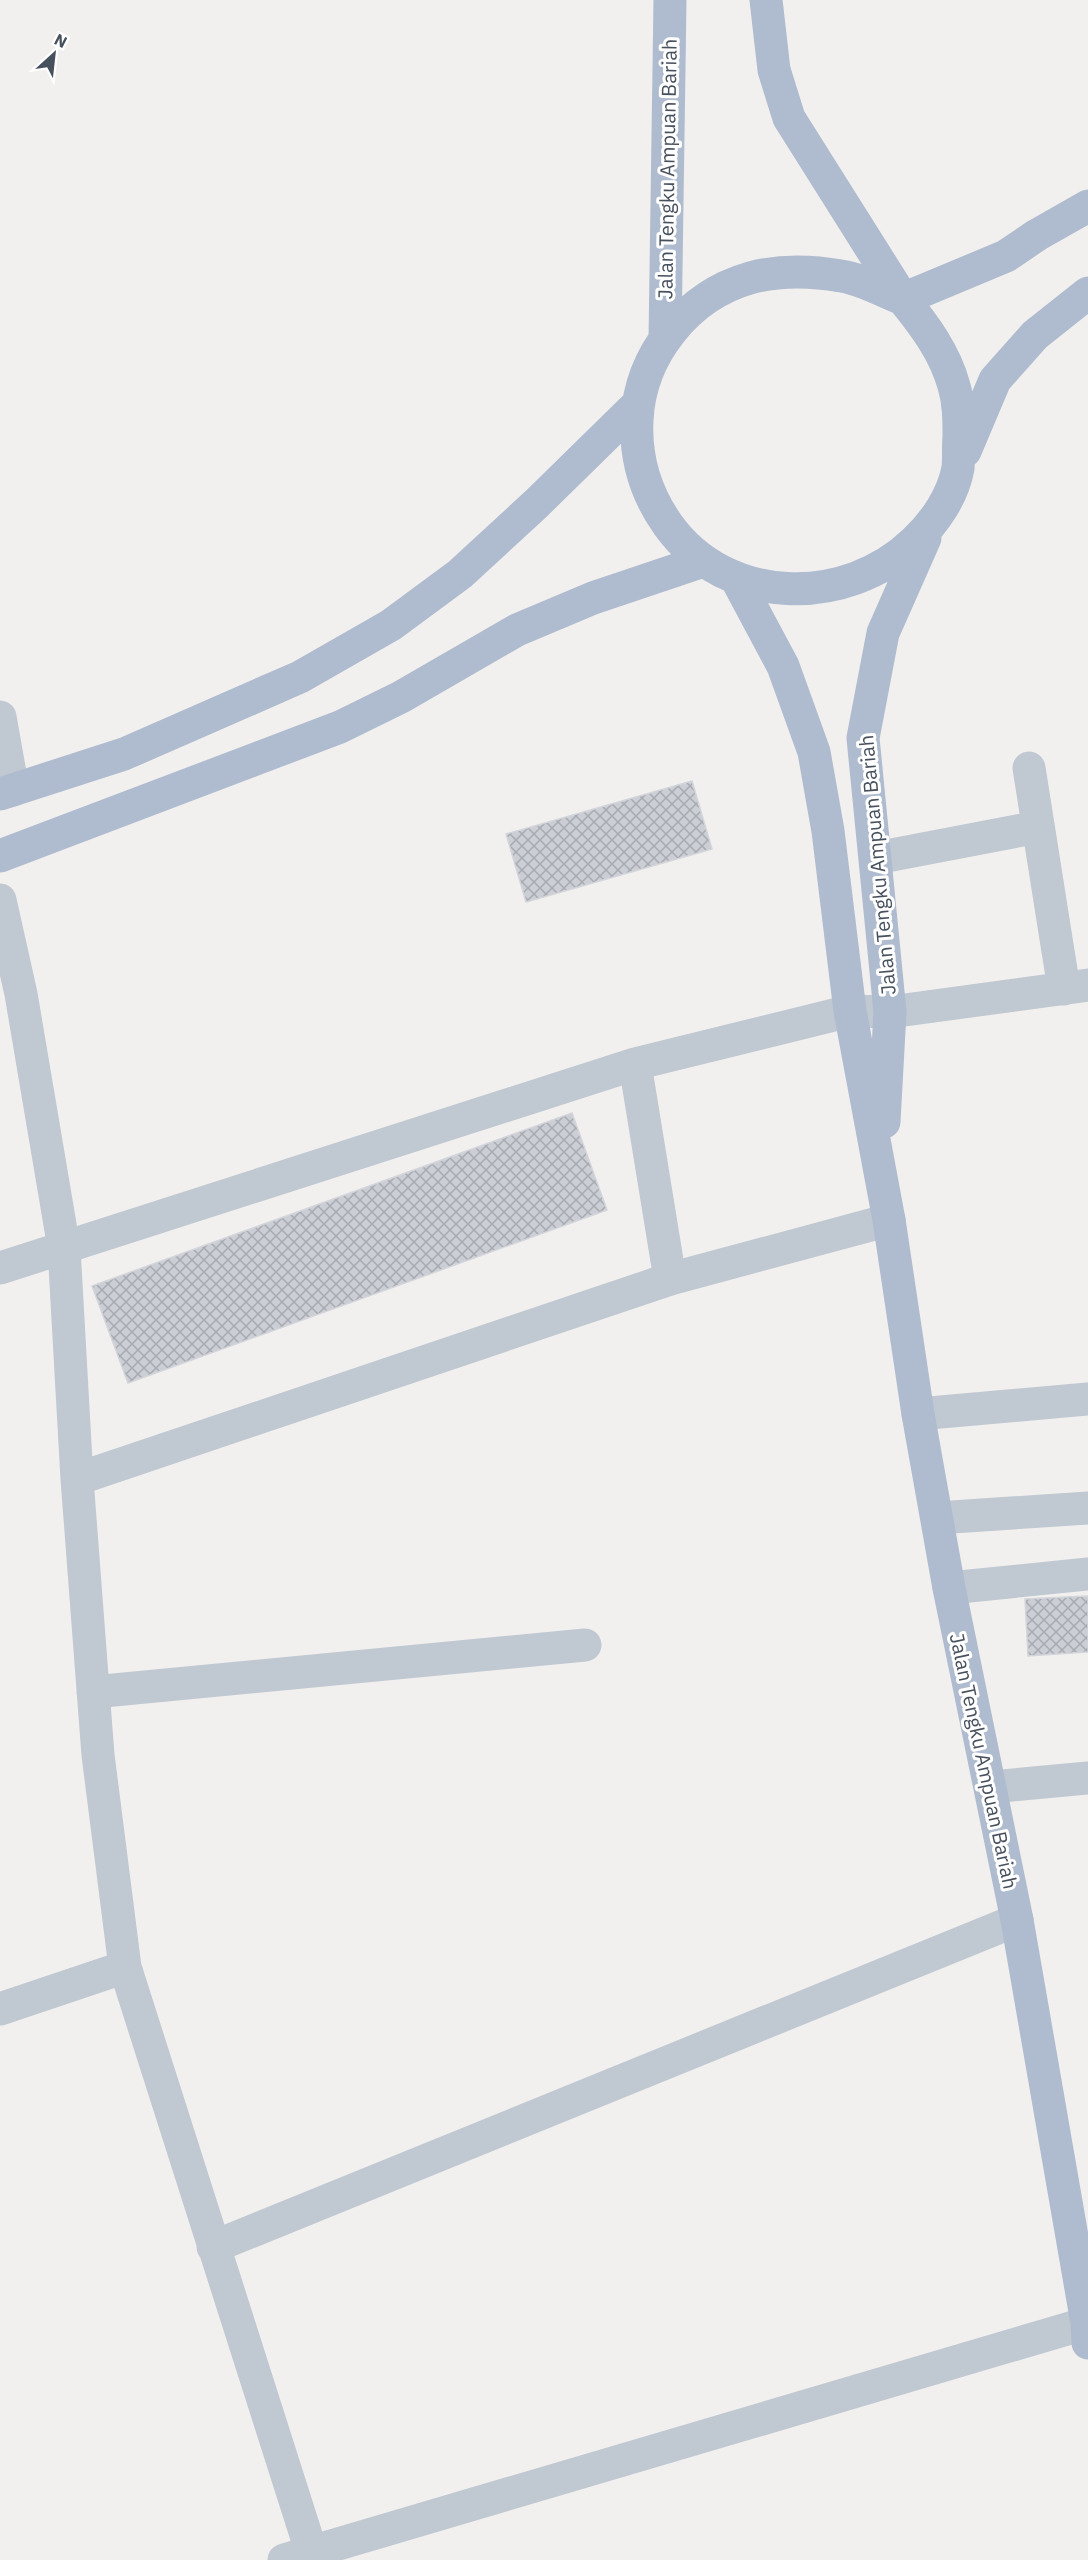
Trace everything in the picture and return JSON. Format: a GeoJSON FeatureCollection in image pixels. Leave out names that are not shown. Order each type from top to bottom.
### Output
{"type":"FeatureCollection","features":[{"type":"Feature","properties":{"kind":"main road","name":"Jalan Tengku Ampuan Bariah"},"geometry":{"type":"LineString","coordinates":[[665,339],[670,0]]}},
{"type":"Feature","properties":{"kind":"main road"},"geometry":{"type":"LineString","coordinates":[[766,0],[774,70],[789,118],[903,299],[925,326],[943,358],[955,387],[959,415],[957,468]]}},
{"type":"Feature","properties":{"kind":"main road"},"geometry":{"type":"LineString","coordinates":[[1088,206],[1006,256],[903,299],[844,276],[785,272],[750,278],[717,292],[688,312],[665,339],[648,370],[638,404],[636,440],[642,475],[656,508],[677,537],[704,561],[736,578],[770,588],[806,590],[841,584],[899,556],[930,527],[944,504],[995,380],[1035,334],[1088,293]]}},
{"type":"Feature","properties":{"kind":"main road"},"geometry":{"type":"LineString","coordinates":[[7,792],[124,754],[300,676],[391,625],[460,574],[536,504],[638,404]]}},
{"type":"Feature","properties":{"kind":"main road","name":"Jalan Tengku Ampuan Bariah"},"geometry":{"type":"LineString","coordinates":[[882,1178],[890,1012],[863,738],[883,633],[930,527]]}},
{"type":"Feature","properties":{"kind":"main road"},"geometry":{"type":"LineString","coordinates":[[0,856],[340,727],[401,697],[516,630],[604,594],[704,561]]}},
{"type":"Feature","properties":{"kind":"main road","name":"Jalan Tengku Ampuan Bariah"},"geometry":{"type":"LineString","coordinates":[[736,578],[783,666],[814,752],[828,831],[850,1011],[890,1220],[918,1414],[949,1588],[1017,1920],[1087,2333]]}},
{"type":"Feature","properties":{"kind":"street"},"geometry":{"type":"LineString","coordinates":[[0,717],[7,792]]}},
{"type":"Feature","properties":{"kind":"street"},"geometry":{"type":"LineString","coordinates":[[0,1268],[635,1064],[850,1011],[890,1012],[1076,987],[1038,827],[1029,768]]}},
{"type":"Feature","properties":{"kind":"street"},"geometry":{"type":"LineString","coordinates":[[876,858],[1038,827]]}},
{"type":"Feature","properties":{"kind":"street"},"geometry":{"type":"LineString","coordinates":[[0,900],[19,984],[64,1248],[77,1479],[98,1755],[125,1967],[213,2247],[304,2557],[1087,2333]]}},
{"type":"Feature","properties":{"kind":"street"},"geometry":{"type":"LineString","coordinates":[[635,1064],[670,1279]]}},
{"type":"Feature","properties":{"kind":"street"},"geometry":{"type":"LineString","coordinates":[[77,1479],[670,1279],[890,1220]]}},
{"type":"Feature","properties":{"kind":"street"},"geometry":{"type":"LineString","coordinates":[[918,1414],[1088,1399]]}},
{"type":"Feature","properties":{"kind":"street"},"geometry":{"type":"LineString","coordinates":[[937,1518],[1088,1508]]}},
{"type":"Feature","properties":{"kind":"street"},"geometry":{"type":"LineString","coordinates":[[949,1588],[1088,1574]]}},
{"type":"Feature","properties":{"kind":"street"},"geometry":{"type":"LineString","coordinates":[[93,1692],[585,1645]]}},
{"type":"Feature","properties":{"kind":"street"},"geometry":{"type":"LineString","coordinates":[[991,1787],[1088,1778]]}},
{"type":"Feature","properties":{"kind":"street"},"geometry":{"type":"LineString","coordinates":[[213,2247],[1017,1920]]}},
{"type":"Feature","properties":{"kind":"street"},"geometry":{"type":"LineString","coordinates":[[0,2009],[125,1967]]}},
{"type":"Feature","properties":{"kind":"building"},"geometry":{"type":"Polygon","coordinates":[[[692,781],[712,849],[526,902],[506,834],[692,781]]]}},
{"type":"Feature","properties":{"kind":"building"},"geometry":{"type":"Polygon","coordinates":[[[572,1113],[607,1210],[128,1383],[92,1286],[572,1113]]]}},
{"type":"Feature","properties":{"kind":"building"},"geometry":{"type":"Polygon","coordinates":[[[1088,1596],[1088,1652],[1028,1656],[1025,1599],[1088,1596]]]}}]}
